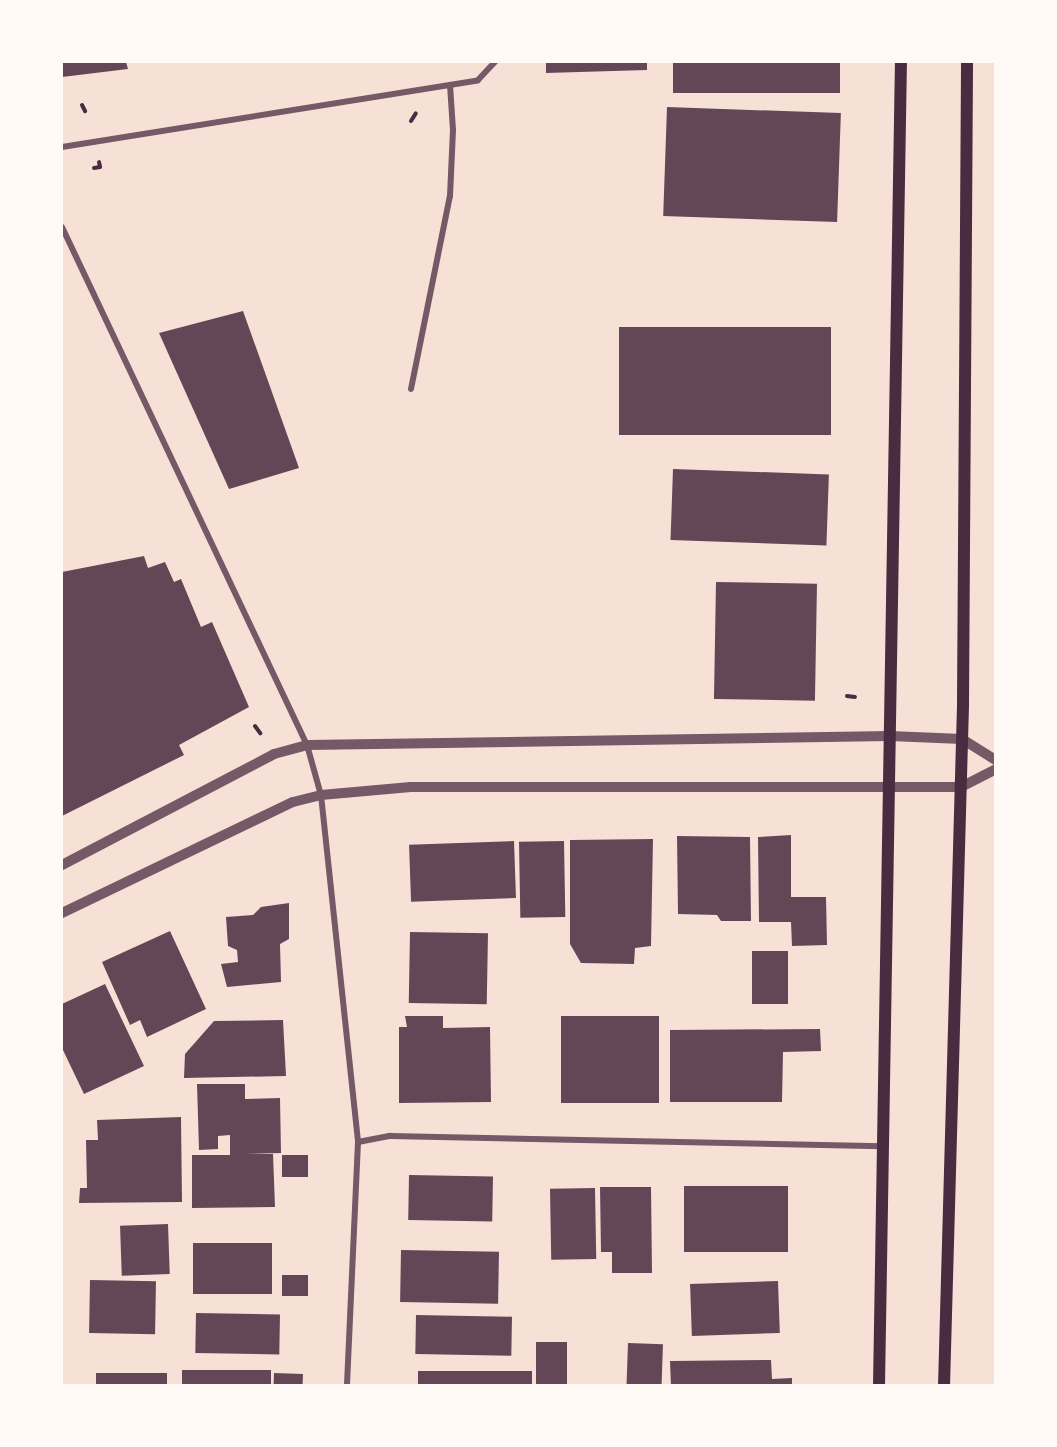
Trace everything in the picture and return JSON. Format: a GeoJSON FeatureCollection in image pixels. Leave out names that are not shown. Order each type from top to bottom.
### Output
{"type":"FeatureCollection","features":[{"type":"Feature","properties":{"kind":"main road"},"geometry":{"type":"LineString","coordinates":[[879,1386],[901,62]]}},
{"type":"Feature","properties":{"kind":"main road"},"geometry":{"type":"LineString","coordinates":[[944,1386],[962,739],[968,62]]}},
{"type":"Feature","properties":{"kind":"street"},"geometry":{"type":"LineString","coordinates":[[62,147],[478,80],[495,62]]}},
{"type":"Feature","properties":{"kind":"street"},"geometry":{"type":"LineString","coordinates":[[411,389],[450,196],[453,130],[450,85]]}},
{"type":"Feature","properties":{"kind":"street"},"geometry":{"type":"LineString","coordinates":[[62,227],[307,745],[321,795],[358,1142],[347,1386]]}},
{"type":"Feature","properties":{"kind":"street"},"geometry":{"type":"LineString","coordinates":[[62,865],[274,754],[307,745],[890,736],[962,739],[996,760]]}},
{"type":"Feature","properties":{"kind":"street"},"geometry":{"type":"LineString","coordinates":[[62,913],[293,802],[321,795],[411,787],[961,788],[996,769]]}},
{"type":"Feature","properties":{"kind":"street"},"geometry":{"type":"LineString","coordinates":[[358,1142],[390,1136],[882,1146]]}},
{"type":"Feature","properties":{"kind":"path"},"geometry":{"type":"LineString","coordinates":[[82,105],[85,111]]}},
{"type":"Feature","properties":{"kind":"path"},"geometry":{"type":"LineString","coordinates":[[411,121],[416,113]]}},
{"type":"Feature","properties":{"kind":"path"},"geometry":{"type":"LineString","coordinates":[[94,168],[100,167]]}},
{"type":"Feature","properties":{"kind":"path"},"geometry":{"type":"LineString","coordinates":[[847,696],[855,697]]}},
{"type":"Feature","properties":{"kind":"building"},"geometry":{"type":"Polygon","coordinates":[[[62,62],[126,62],[128,69],[62,77],[62,62]]]}},
{"type":"Feature","properties":{"kind":"building"},"geometry":{"type":"Polygon","coordinates":[[[546,62],[647,62],[647,70],[546,73],[546,62]]]}},
{"type":"Feature","properties":{"kind":"building"},"geometry":{"type":"Polygon","coordinates":[[[673,62],[840,62],[840,93],[673,93],[673,62]]]}},
{"type":"Feature","properties":{"kind":"building"},"geometry":{"type":"Polygon","coordinates":[[[667,107],[841,113],[837,222],[663,216],[667,107]]]}},
{"type":"Feature","properties":{"kind":"building"},"geometry":{"type":"Polygon","coordinates":[[[243,311],[299,468],[229,489],[159,333],[243,311]]]}},
{"type":"Feature","properties":{"kind":"building"},"geometry":{"type":"Polygon","coordinates":[[[619,327],[831,327],[831,435],[619,435],[619,327]]]}},
{"type":"Feature","properties":{"kind":"building"},"geometry":{"type":"Polygon","coordinates":[[[673,469],[829,474],[826,545],[671,540],[673,469]]]}},
{"type":"Feature","properties":{"kind":"building"},"geometry":{"type":"Polygon","coordinates":[[[144,556],[148,568],[165,562],[174,582],[181,579],[201,627],[212,622],[249,707],[179,745],[184,755],[62,816],[62,572],[144,556]]]}},
{"type":"Feature","properties":{"kind":"building"},"geometry":{"type":"Polygon","coordinates":[[[716,582],[817,584],[815,701],[714,699],[716,582]]]}},
{"type":"Feature","properties":{"kind":"building"},"geometry":{"type":"Polygon","coordinates":[[[791,835],[791,897],[826,897],[827,945],[792,946],[791,922],[759,922],[758,837],[791,835]]]}},
{"type":"Feature","properties":{"kind":"building"},"geometry":{"type":"Polygon","coordinates":[[[677,836],[750,837],[751,921],[721,921],[717,915],[678,914],[677,836]]]}},
{"type":"Feature","properties":{"kind":"building"},"geometry":{"type":"Polygon","coordinates":[[[653,839],[651,946],[635,948],[634,964],[581,963],[570,944],[570,840],[653,839]]]}},
{"type":"Feature","properties":{"kind":"building"},"geometry":{"type":"Polygon","coordinates":[[[514,841],[516,898],[411,902],[409,845],[514,841]]]}},
{"type":"Feature","properties":{"kind":"building"},"geometry":{"type":"Polygon","coordinates":[[[564,841],[565,917],[520,918],[519,842],[564,841]]]}},
{"type":"Feature","properties":{"kind":"building"},"geometry":{"type":"Polygon","coordinates":[[[289,903],[289,939],[280,944],[281,982],[227,987],[221,964],[238,962],[237,950],[228,946],[226,917],[253,915],[261,907],[289,903]]]}},
{"type":"Feature","properties":{"kind":"building"},"geometry":{"type":"Polygon","coordinates":[[[170,931],[206,1009],[147,1037],[140,1020],[130,1025],[102,962],[170,931]]]}},
{"type":"Feature","properties":{"kind":"building"},"geometry":{"type":"Polygon","coordinates":[[[410,932],[488,933],[487,1004],[409,1003],[410,932]]]}},
{"type":"Feature","properties":{"kind":"building"},"geometry":{"type":"Polygon","coordinates":[[[752,951],[788,951],[788,1004],[752,1004],[752,951]]]}},
{"type":"Feature","properties":{"kind":"building"},"geometry":{"type":"Polygon","coordinates":[[[105,984],[144,1066],[84,1094],[62,1048],[62,1004],[105,984]]]}},
{"type":"Feature","properties":{"kind":"building"},"geometry":{"type":"Polygon","coordinates":[[[405,1016],[443,1016],[443,1028],[490,1027],[491,1102],[399,1103],[399,1027],[407,1027],[405,1016]]]}},
{"type":"Feature","properties":{"kind":"building"},"geometry":{"type":"Polygon","coordinates":[[[561,1016],[659,1016],[659,1103],[561,1103],[561,1016]]]}},
{"type":"Feature","properties":{"kind":"building"},"geometry":{"type":"Polygon","coordinates":[[[283,1020],[286,1076],[184,1078],[185,1054],[214,1021],[283,1020]]]}},
{"type":"Feature","properties":{"kind":"building"},"geometry":{"type":"Polygon","coordinates":[[[820,1029],[821,1051],[783,1052],[782,1102],[670,1102],[670,1030],[820,1029]]]}},
{"type":"Feature","properties":{"kind":"building"},"geometry":{"type":"Polygon","coordinates":[[[197,1084],[245,1084],[245,1099],[280,1098],[281,1153],[244,1154],[273,1154],[275,1207],[192,1208],[192,1155],[230,1155],[230,1135],[218,1136],[218,1149],[199,1150],[197,1084]]]}},
{"type":"Feature","properties":{"kind":"building"},"geometry":{"type":"Polygon","coordinates":[[[181,1117],[182,1202],[79,1203],[80,1188],[87,1188],[86,1140],[98,1140],[97,1120],[181,1117]]]}},
{"type":"Feature","properties":{"kind":"building"},"geometry":{"type":"Polygon","coordinates":[[[282,1155],[308,1155],[308,1177],[282,1177],[282,1155]]]}},
{"type":"Feature","properties":{"kind":"building"},"geometry":{"type":"Polygon","coordinates":[[[409,1175],[493,1176],[492,1221],[408,1220],[409,1175]]]}},
{"type":"Feature","properties":{"kind":"building"},"geometry":{"type":"Polygon","coordinates":[[[684,1186],[788,1186],[788,1252],[684,1252],[684,1186]]]}},
{"type":"Feature","properties":{"kind":"building"},"geometry":{"type":"Polygon","coordinates":[[[600,1187],[651,1187],[652,1273],[612,1273],[612,1252],[601,1252],[600,1187]]]}},
{"type":"Feature","properties":{"kind":"building"},"geometry":{"type":"Polygon","coordinates":[[[595,1188],[596,1259],[551,1260],[550,1189],[595,1188]]]}},
{"type":"Feature","properties":{"kind":"building"},"geometry":{"type":"Polygon","coordinates":[[[168,1224],[170,1274],[122,1276],[120,1226],[168,1224]]]}},
{"type":"Feature","properties":{"kind":"building"},"geometry":{"type":"Polygon","coordinates":[[[193,1243],[272,1243],[272,1294],[193,1294],[193,1243]]]}},
{"type":"Feature","properties":{"kind":"building"},"geometry":{"type":"Polygon","coordinates":[[[401,1250],[499,1252],[498,1304],[400,1302],[401,1250]]]}},
{"type":"Feature","properties":{"kind":"building"},"geometry":{"type":"Polygon","coordinates":[[[282,1275],[308,1275],[308,1296],[282,1296],[282,1275]]]}},
{"type":"Feature","properties":{"kind":"building"},"geometry":{"type":"Polygon","coordinates":[[[90,1280],[156,1281],[155,1334],[89,1333],[90,1280]]]}},
{"type":"Feature","properties":{"kind":"building"},"geometry":{"type":"Polygon","coordinates":[[[778,1281],[780,1333],[692,1336],[690,1284],[778,1281]]]}},
{"type":"Feature","properties":{"kind":"building"},"geometry":{"type":"Polygon","coordinates":[[[196,1313],[280,1314],[279,1354],[195,1353],[196,1313]]]}},
{"type":"Feature","properties":{"kind":"building"},"geometry":{"type":"Polygon","coordinates":[[[416,1315],[512,1317],[511,1356],[415,1354],[416,1315]]]}},
{"type":"Feature","properties":{"kind":"building"},"geometry":{"type":"Polygon","coordinates":[[[536,1342],[567,1342],[567,1386],[536,1386],[536,1342]]]}},
{"type":"Feature","properties":{"kind":"building"},"geometry":{"type":"Polygon","coordinates":[[[628,1343],[663,1344],[662,1386],[626,1386],[628,1343]]]}},
{"type":"Feature","properties":{"kind":"building"},"geometry":{"type":"Polygon","coordinates":[[[771,1360],[772,1379],[792,1378],[792,1386],[671,1386],[670,1361],[771,1360]]]}},
{"type":"Feature","properties":{"kind":"building"},"geometry":{"type":"Polygon","coordinates":[[[182,1370],[271,1370],[271,1386],[182,1386],[182,1370]]]}},
{"type":"Feature","properties":{"kind":"building"},"geometry":{"type":"Polygon","coordinates":[[[418,1371],[532,1371],[532,1386],[418,1386],[418,1371]]]}},
{"type":"Feature","properties":{"kind":"building"},"geometry":{"type":"Polygon","coordinates":[[[96,1373],[167,1373],[167,1386],[96,1386],[96,1373]]]}},
{"type":"Feature","properties":{"kind":"building"},"geometry":{"type":"Polygon","coordinates":[[[274,1373],[303,1374],[303,1386],[274,1386],[274,1373]]]}}]}
